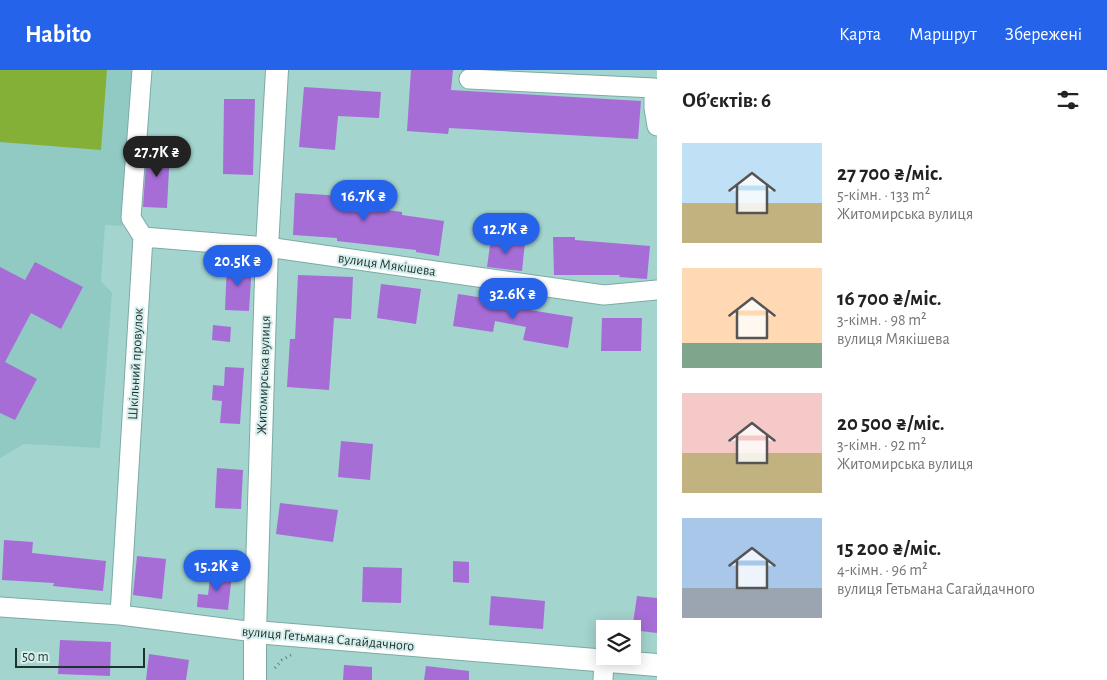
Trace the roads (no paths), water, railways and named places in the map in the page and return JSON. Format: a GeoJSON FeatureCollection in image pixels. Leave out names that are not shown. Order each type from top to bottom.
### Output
{"type":"FeatureCollection","features":[{"type":"Feature","properties":{"kind":"main road","name":"Житомирська вулиця"},"geometry":{"type":"LineString","coordinates":[[255,680],[267,247],[277,70]]}},
{"type":"Feature","properties":{"kind":"main road","name":"вулиця Гетьмана Сагайдачного"},"geometry":{"type":"LineString","coordinates":[[255,632],[604,670],[657,665]]}},
{"type":"Feature","properties":{"kind":"street"},"geometry":{"type":"LineString","coordinates":[[142,70],[131,218],[143,237],[267,247]]}},
{"type":"Feature","properties":{"kind":"street"},"geometry":{"type":"LineString","coordinates":[[469,79],[654,88],[654,108],[657,126]]}},
{"type":"Feature","properties":{"kind":"street","name":"Шкільний провулок"},"geometry":{"type":"LineString","coordinates":[[120,615],[143,237]]}},
{"type":"Feature","properties":{"kind":"street","name":"вулиця Мякішева"},"geometry":{"type":"LineString","coordinates":[[267,247],[604,295],[657,290]]}},
{"type":"Feature","properties":{"kind":"street","name":"вулиця Гетьмана Сагайдачного"},"geometry":{"type":"LineString","coordinates":[[0,607],[120,615],[255,632]]}}]}
